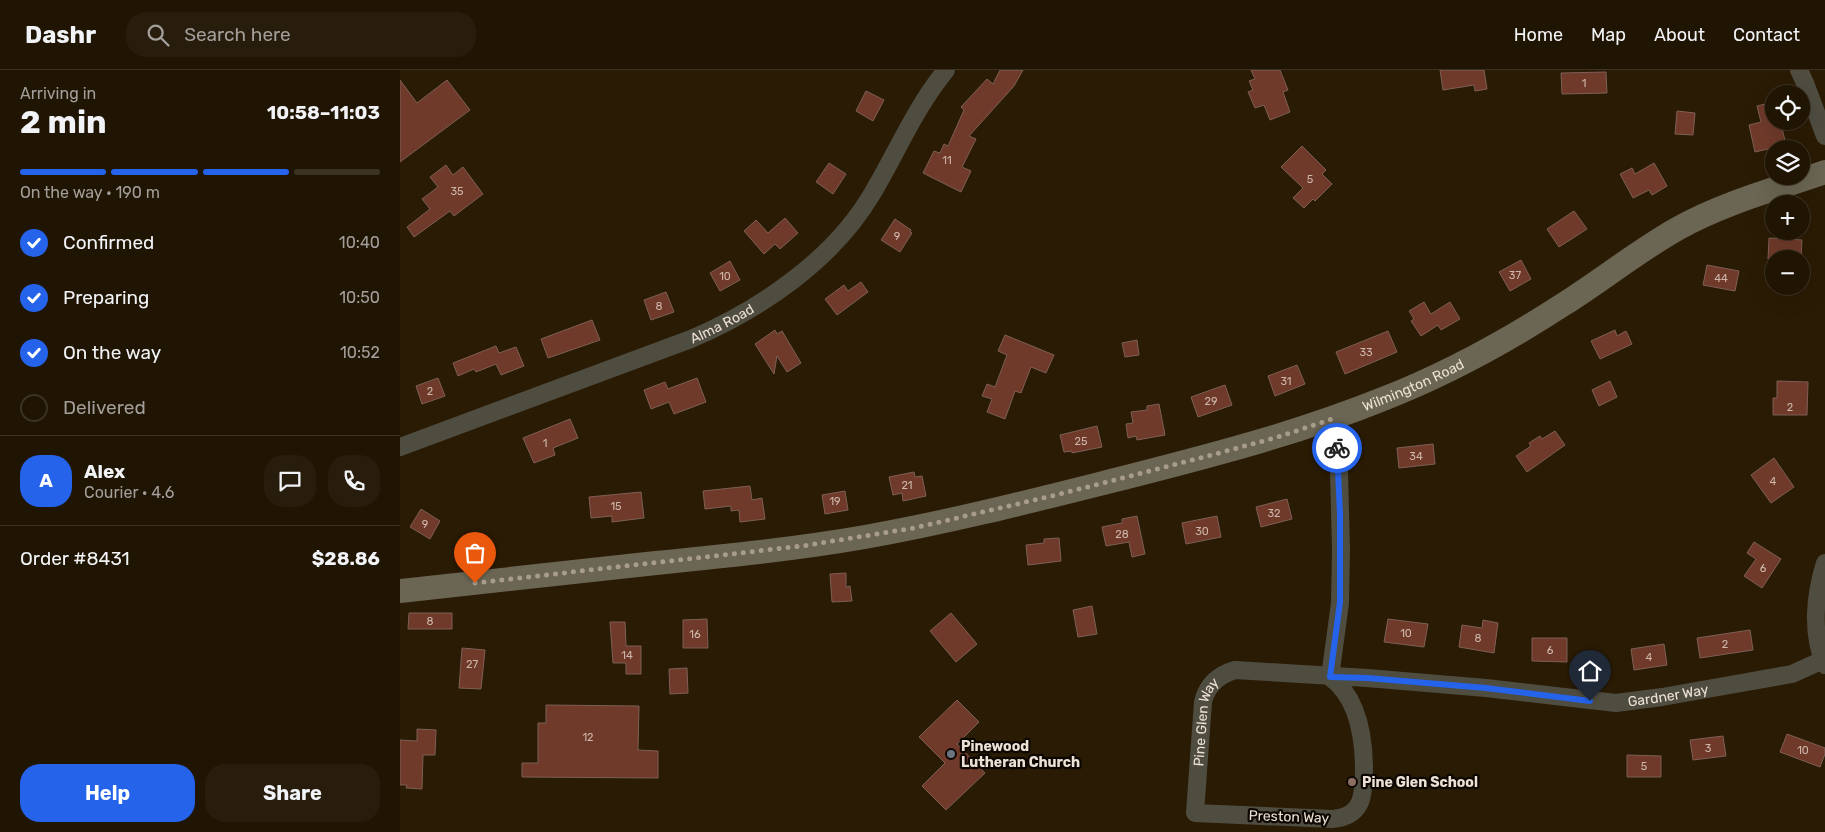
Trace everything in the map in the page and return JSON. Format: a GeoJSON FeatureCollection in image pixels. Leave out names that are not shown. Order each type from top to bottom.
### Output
{"type":"FeatureCollection","features":[{"type":"Feature","properties":{"kind":"main road","name":"Wilmington Road"},"geometry":{"type":"LineString","coordinates":[[400,591],[715,556],[906,530],[1056,495],[1278,437],[1332,419],[1423,383],[1484,352],[1563,304],[1655,242],[1694,220],[1743,200],[1825,172]]}},
{"type":"Feature","properties":{"kind":"street","name":"Alma Road"},"geometry":{"type":"LineString","coordinates":[[400,448],[691,339],[727,323],[764,301],[814,262],[855,218],[871,195],[921,103],[946,70]]}},
{"type":"Feature","properties":{"kind":"street"},"geometry":{"type":"LineString","coordinates":[[1799,70],[1806,83],[1825,136]]}},
{"type":"Feature","properties":{"kind":"street"},"geometry":{"type":"LineString","coordinates":[[1330,677],[1340,602],[1341,559],[1339,471],[1337,444],[1332,419]]}},
{"type":"Feature","properties":{"kind":"street"},"geometry":{"type":"LineString","coordinates":[[1824,663],[1816,628],[1818,593],[1825,563]]}},
{"type":"Feature","properties":{"kind":"street","name":"Gardner Way"},"geometry":{"type":"LineString","coordinates":[[1330,677],[1367,678],[1486,688],[1616,703],[1662,697],[1792,674],[1824,663]]}},
{"type":"Feature","properties":{"kind":"street","name":"Pine Glen Way"},"geometry":{"type":"LineString","coordinates":[[1195,813],[1202,702],[1212,683],[1224,673],[1240,669],[1330,677]]}},
{"type":"Feature","properties":{"kind":"street","name":"Preston Way"},"geometry":{"type":"LineString","coordinates":[[1195,813],[1332,819],[1346,816],[1357,808],[1364,789],[1362,735],[1358,719],[1349,699],[1337,682],[1330,677]]}},
{"type":"Feature","properties":{"kind":"building"},"geometry":{"type":"Polygon","coordinates":[[[1000,70],[1023,70],[1014,86],[969,136],[976,139],[962,167],[971,171],[961,192],[923,173],[934,151],[940,153],[944,144],[948,146],[964,110],[961,107],[987,79],[993,84],[1000,70]]]}},
{"type":"Feature","properties":{"kind":"building"},"geometry":{"type":"Polygon","coordinates":[[[1251,70],[1280,70],[1288,90],[1283,92],[1290,112],[1270,120],[1264,105],[1255,108],[1248,92],[1253,90],[1249,81],[1255,79],[1251,70]]]}},
{"type":"Feature","properties":{"kind":"building"},"geometry":{"type":"Polygon","coordinates":[[[1440,70],[1484,70],[1487,89],[1475,91],[1474,85],[1443,90],[1440,70]]]}},
{"type":"Feature","properties":{"kind":"building"},"geometry":{"type":"Polygon","coordinates":[[[1606,72],[1607,93],[1562,94],[1561,73],[1606,72]]]}},
{"type":"Feature","properties":{"kind":"building"},"geometry":{"type":"Polygon","coordinates":[[[400,80],[417,103],[447,80],[470,110],[400,162],[400,80]]]}},
{"type":"Feature","properties":{"kind":"building"},"geometry":{"type":"Polygon","coordinates":[[[866,91],[884,100],[873,121],[856,111],[866,91]]]}},
{"type":"Feature","properties":{"kind":"building"},"geometry":{"type":"Polygon","coordinates":[[[1765,104],[1765,130],[1782,130],[1785,140],[1765,140],[1765,150],[1755,152],[1749,125],[1761,122],[1757,106],[1765,104]]]}},
{"type":"Feature","properties":{"kind":"building"},"geometry":{"type":"Polygon","coordinates":[[[1677,111],[1695,113],[1693,135],[1675,134],[1677,111]]]}},
{"type":"Feature","properties":{"kind":"building"},"geometry":{"type":"Polygon","coordinates":[[[1302,146],[1326,170],[1322,174],[1332,184],[1315,201],[1313,199],[1304,208],[1293,198],[1303,188],[1281,167],[1302,146]]]}},
{"type":"Feature","properties":{"kind":"building"},"geometry":{"type":"Polygon","coordinates":[[[829,163],[846,174],[833,194],[816,182],[829,163]]]}},
{"type":"Feature","properties":{"kind":"building"},"geometry":{"type":"Polygon","coordinates":[[[1654,163],[1667,186],[1652,195],[1649,190],[1633,198],[1620,174],[1632,168],[1635,174],[1654,163]]]}},
{"type":"Feature","properties":{"kind":"building"},"geometry":{"type":"Polygon","coordinates":[[[446,165],[453,175],[463,167],[483,194],[454,216],[450,211],[414,237],[407,227],[430,209],[422,199],[438,187],[430,177],[446,165]]]}},
{"type":"Feature","properties":{"kind":"building"},"geometry":{"type":"Polygon","coordinates":[[[1574,211],[1587,229],[1559,247],[1547,229],[1574,211]]]}},
{"type":"Feature","properties":{"kind":"building"},"geometry":{"type":"Polygon","coordinates":[[[785,218],[798,233],[780,249],[775,244],[764,254],[744,231],[756,220],[768,233],[785,218]]]}},
{"type":"Feature","properties":{"kind":"building"},"geometry":{"type":"Polygon","coordinates":[[[895,219],[911,230],[910,232],[912,233],[900,252],[881,240],[895,219]]]}},
{"type":"Feature","properties":{"kind":"building"},"geometry":{"type":"Polygon","coordinates":[[[1769,240],[1802,240],[1801,250],[1768,250],[1769,240]]]}},
{"type":"Feature","properties":{"kind":"building"},"geometry":{"type":"Polygon","coordinates":[[[1521,260],[1531,279],[1510,291],[1499,272],[1521,260]]]}},
{"type":"Feature","properties":{"kind":"building"},"geometry":{"type":"Polygon","coordinates":[[[730,261],[740,280],[720,291],[710,273],[730,261]]]}},
{"type":"Feature","properties":{"kind":"building"},"geometry":{"type":"Polygon","coordinates":[[[1707,265],[1739,271],[1735,291],[1703,285],[1707,265]]]}},
{"type":"Feature","properties":{"kind":"building"},"geometry":{"type":"Polygon","coordinates":[[[861,282],[868,292],[837,315],[825,299],[844,285],[848,291],[861,282]]]}},
{"type":"Feature","properties":{"kind":"building"},"geometry":{"type":"Polygon","coordinates":[[[666,292],[674,312],[651,320],[644,300],[666,292]]]}},
{"type":"Feature","properties":{"kind":"building"},"geometry":{"type":"Polygon","coordinates":[[[1424,302],[1431,314],[1450,302],[1460,319],[1441,330],[1438,325],[1421,336],[1411,321],[1414,319],[1409,311],[1424,302]]]}},
{"type":"Feature","properties":{"kind":"building"},"geometry":{"type":"Polygon","coordinates":[[[592,320],[600,340],[548,358],[541,339],[592,320]]]}},
{"type":"Feature","properties":{"kind":"building"},"geometry":{"type":"Polygon","coordinates":[[[775,330],[777,334],[782,331],[801,363],[787,372],[777,356],[774,374],[755,344],[775,330]]]}},
{"type":"Feature","properties":{"kind":"building"},"geometry":{"type":"Polygon","coordinates":[[[1615,330],[1617,336],[1626,331],[1632,344],[1600,359],[1591,341],[1615,330]]]}},
{"type":"Feature","properties":{"kind":"building"},"geometry":{"type":"Polygon","coordinates":[[[1388,331],[1397,352],[1345,374],[1336,352],[1388,331]]]}},
{"type":"Feature","properties":{"kind":"building"},"geometry":{"type":"Polygon","coordinates":[[[1005,335],[1054,355],[1046,373],[1031,367],[1021,393],[1015,391],[1005,419],[987,412],[992,399],[982,396],[987,384],[995,387],[1007,355],[998,351],[1005,335]]]}},
{"type":"Feature","properties":{"kind":"building"},"geometry":{"type":"Polygon","coordinates":[[[1137,340],[1139,355],[1125,357],[1122,343],[1137,340]]]}},
{"type":"Feature","properties":{"kind":"building"},"geometry":{"type":"Polygon","coordinates":[[[496,346],[499,353],[516,347],[524,366],[501,375],[496,364],[476,372],[474,369],[458,376],[453,363],[496,346]]]}},
{"type":"Feature","properties":{"kind":"building"},"geometry":{"type":"Polygon","coordinates":[[[1297,365],[1305,384],[1275,396],[1268,376],[1297,365]]]}},
{"type":"Feature","properties":{"kind":"building"},"geometry":{"type":"Polygon","coordinates":[[[438,378],[445,396],[422,404],[416,386],[438,378]]]}},
{"type":"Feature","properties":{"kind":"building"},"geometry":{"type":"Polygon","coordinates":[[[697,378],[706,402],[674,414],[669,402],[651,409],[644,390],[665,382],[668,389],[697,378]]]}},
{"type":"Feature","properties":{"kind":"building"},"geometry":{"type":"Polygon","coordinates":[[[1610,381],[1617,397],[1599,406],[1592,390],[1610,381]]]}},
{"type":"Feature","properties":{"kind":"building"},"geometry":{"type":"Polygon","coordinates":[[[1777,381],[1808,382],[1807,415],[1773,415],[1773,398],[1777,398],[1777,381]]]}},
{"type":"Feature","properties":{"kind":"building"},"geometry":{"type":"Polygon","coordinates":[[[1225,385],[1232,405],[1198,417],[1191,397],[1225,385]]]}},
{"type":"Feature","properties":{"kind":"building"},"geometry":{"type":"Polygon","coordinates":[[[1159,404],[1165,435],[1137,440],[1136,436],[1128,438],[1126,424],[1133,423],[1131,412],[1147,410],[1147,406],[1159,404]]]}},
{"type":"Feature","properties":{"kind":"building"},"geometry":{"type":"Polygon","coordinates":[[[570,419],[578,438],[553,448],[555,455],[534,463],[523,438],[570,419]]]}},
{"type":"Feature","properties":{"kind":"building"},"geometry":{"type":"Polygon","coordinates":[[[1097,426],[1102,447],[1072,453],[1072,451],[1064,452],[1060,435],[1097,426]]]}},
{"type":"Feature","properties":{"kind":"building"},"geometry":{"type":"Polygon","coordinates":[[[1555,431],[1565,445],[1527,472],[1516,456],[1531,446],[1529,443],[1540,436],[1542,439],[1555,431]]]}},
{"type":"Feature","properties":{"kind":"building"},"geometry":{"type":"Polygon","coordinates":[[[1433,444],[1435,464],[1399,468],[1397,448],[1433,444]]]}},
{"type":"Feature","properties":{"kind":"building"},"geometry":{"type":"Polygon","coordinates":[[[1774,458],[1794,487],[1771,503],[1751,475],[1774,458]]]}},
{"type":"Feature","properties":{"kind":"building"},"geometry":{"type":"Polygon","coordinates":[[[914,472],[915,477],[922,476],[926,496],[903,501],[902,493],[893,495],[889,477],[914,472]]]}},
{"type":"Feature","properties":{"kind":"building"},"geometry":{"type":"Polygon","coordinates":[[[750,486],[752,500],[762,498],[765,519],[740,522],[739,510],[731,511],[731,506],[705,509],[703,491],[750,486]]]}},
{"type":"Feature","properties":{"kind":"building"},"geometry":{"type":"Polygon","coordinates":[[[845,491],[848,510],[825,514],[822,495],[845,491]]]}},
{"type":"Feature","properties":{"kind":"building"},"geometry":{"type":"Polygon","coordinates":[[[641,492],[644,518],[612,522],[612,516],[591,518],[589,497],[641,492]]]}},
{"type":"Feature","properties":{"kind":"building"},"geometry":{"type":"Polygon","coordinates":[[[1287,499],[1292,519],[1261,527],[1256,507],[1287,499]]]}},
{"type":"Feature","properties":{"kind":"building"},"geometry":{"type":"Polygon","coordinates":[[[421,509],[440,521],[430,539],[410,527],[421,509]]]}},
{"type":"Feature","properties":{"kind":"building"},"geometry":{"type":"Polygon","coordinates":[[[1137,516],[1145,554],[1132,557],[1129,542],[1106,546],[1102,527],[1122,523],[1122,519],[1137,516]]]}},
{"type":"Feature","properties":{"kind":"building"},"geometry":{"type":"Polygon","coordinates":[[[1217,516],[1221,537],[1186,544],[1182,523],[1217,516]]]}},
{"type":"Feature","properties":{"kind":"building"},"geometry":{"type":"Polygon","coordinates":[[[1059,538],[1061,561],[1028,565],[1026,545],[1044,543],[1044,539],[1059,538]]]}},
{"type":"Feature","properties":{"kind":"building"},"geometry":{"type":"Polygon","coordinates":[[[1754,542],[1781,559],[1762,588],[1744,576],[1756,559],[1747,553],[1754,542]]]}},
{"type":"Feature","properties":{"kind":"building"},"geometry":{"type":"Polygon","coordinates":[[[846,573],[846,587],[850,586],[852,601],[832,602],[830,574],[846,573]]]}},
{"type":"Feature","properties":{"kind":"building"},"geometry":{"type":"Polygon","coordinates":[[[1092,606],[1097,634],[1078,637],[1073,610],[1092,606]]]}},
{"type":"Feature","properties":{"kind":"building"},"geometry":{"type":"Polygon","coordinates":[[[409,613],[452,613],[452,629],[408,629],[409,613]]]}},
{"type":"Feature","properties":{"kind":"building"},"geometry":{"type":"Polygon","coordinates":[[[951,613],[977,644],[956,662],[930,631],[951,613]]]}},
{"type":"Feature","properties":{"kind":"building"},"geometry":{"type":"Polygon","coordinates":[[[707,619],[708,648],[683,648],[683,620],[707,619]]]}},
{"type":"Feature","properties":{"kind":"building"},"geometry":{"type":"Polygon","coordinates":[[[1388,619],[1428,624],[1424,647],[1384,642],[1388,619]]]}},
{"type":"Feature","properties":{"kind":"building"},"geometry":{"type":"Polygon","coordinates":[[[1483,620],[1498,623],[1494,653],[1459,647],[1462,625],[1482,628],[1483,620]]]}},
{"type":"Feature","properties":{"kind":"building"},"geometry":{"type":"Polygon","coordinates":[[[610,622],[625,622],[626,646],[641,646],[641,674],[626,674],[626,663],[613,663],[610,622]]]}},
{"type":"Feature","properties":{"kind":"building"},"geometry":{"type":"Polygon","coordinates":[[[1750,630],[1753,650],[1700,658],[1697,638],[1750,630]]]}},
{"type":"Feature","properties":{"kind":"building"},"geometry":{"type":"Polygon","coordinates":[[[1532,638],[1567,638],[1567,662],[1532,661],[1532,638]]]}},
{"type":"Feature","properties":{"kind":"building"},"geometry":{"type":"Polygon","coordinates":[[[1664,644],[1667,665],[1634,670],[1631,649],[1664,644]]]}},
{"type":"Feature","properties":{"kind":"building"},"geometry":{"type":"Polygon","coordinates":[[[462,648],[485,650],[481,689],[459,688],[462,648]]]}},
{"type":"Feature","properties":{"kind":"building"},"geometry":{"type":"Polygon","coordinates":[[[687,668],[688,693],[670,694],[669,669],[687,668]]]}},
{"type":"Feature","properties":{"kind":"building","name":"Pinewood Lutheran Church"},"geometry":{"type":"Polygon","coordinates":[[[957,700],[979,722],[957,744],[985,773],[946,810],[922,786],[945,763],[919,737],[957,700]]]}},
{"type":"Feature","properties":{"kind":"building"},"geometry":{"type":"Polygon","coordinates":[[[546,705],[639,706],[638,750],[658,751],[658,778],[522,777],[522,763],[538,763],[538,723],[546,723],[546,705]]]}},
{"type":"Feature","properties":{"kind":"building"},"geometry":{"type":"Polygon","coordinates":[[[417,729],[436,730],[435,755],[423,755],[422,789],[406,788],[407,785],[400,785],[400,740],[417,741],[417,729]]]}},
{"type":"Feature","properties":{"kind":"building"},"geometry":{"type":"Polygon","coordinates":[[[1787,734],[1825,748],[1825,754],[1820,767],[1780,752],[1787,734]]]}},
{"type":"Feature","properties":{"kind":"building"},"geometry":{"type":"Polygon","coordinates":[[[1723,736],[1726,756],[1693,760],[1690,740],[1723,736]]]}},
{"type":"Feature","properties":{"kind":"building"},"geometry":{"type":"Polygon","coordinates":[[[1627,755],[1661,756],[1661,777],[1627,777],[1627,755]]]}},
{"type":"Feature","properties":{"kind":"way so far"},"geometry":{"type":"LineString","coordinates":[[475,583],[802,546],[914,528],[1056,495],[1208,456],[1278,437],[1332,419],[1337,448]]}},
{"type":"Feature","properties":{"kind":"place","name":"Pinewood Lutheran Church"},"geometry":{"type":"Point","coordinates":[951,754]}},
{"type":"Feature","properties":{"kind":"place","name":"Pine Glen School"},"geometry":{"type":"Point","coordinates":[1352,782]}},
{"type":"Feature","properties":{"kind":"route"},"geometry":{"type":"LineString","coordinates":[[1337,448],[1341,550],[1340,602],[1330,677],[1367,678],[1486,688],[1590,701]]}}]}
